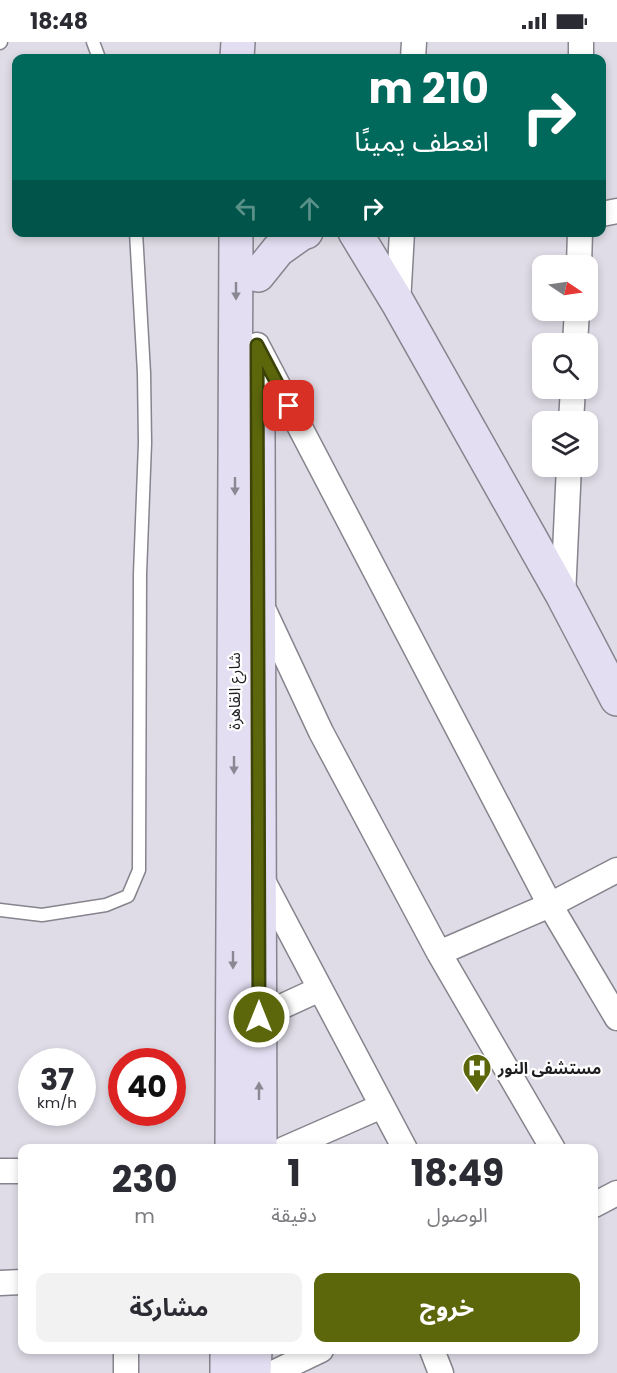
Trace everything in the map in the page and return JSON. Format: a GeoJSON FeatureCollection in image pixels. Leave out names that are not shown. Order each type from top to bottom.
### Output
{"type":"FeatureCollection","features":[{"type":"Feature","properties":{"kind":"street","name":"شارع القاهرة"},"geometry":{"type":"LineString","coordinates":[[232,1144],[236,237]]}},
{"type":"Feature","properties":{"kind":"street","name":"شارع القاهرة"},"geometry":{"type":"LineString","coordinates":[[258,237],[260,1144]]}},
{"type":"Feature","properties":{"kind":"street"},"geometry":{"type":"LineString","coordinates":[[258,275],[278,250],[296,237]]}},
{"type":"Feature","properties":{"kind":"street"},"geometry":{"type":"LineString","coordinates":[[354,237],[398,303],[563,596],[617,699]]}},
{"type":"Feature","properties":{"kind":"street"},"geometry":{"type":"LineString","coordinates":[[398,303],[402,237]]}},
{"type":"Feature","properties":{"kind":"street"},"geometry":{"type":"LineString","coordinates":[[579,255],[580,237]]}},
{"type":"Feature","properties":{"kind":"street"},"geometry":{"type":"LineString","coordinates":[[257,345],[550,905],[617,1018]]}},
{"type":"Feature","properties":{"kind":"street"},"geometry":{"type":"LineString","coordinates":[[563,596],[568,477]]}},
{"type":"Feature","properties":{"kind":"street"},"geometry":{"type":"LineString","coordinates":[[259,600],[321,732],[439,953],[550,1144]]}},
{"type":"Feature","properties":{"kind":"street"},"geometry":{"type":"LineString","coordinates":[[439,953],[550,905],[617,870]]}},
{"type":"Feature","properties":{"kind":"street"},"geometry":{"type":"LineString","coordinates":[[259,872],[402,1144]]}},
{"type":"Feature","properties":{"kind":"street"},"geometry":{"type":"LineString","coordinates":[[259,1017],[320,989]]}},
{"type":"Feature","properties":{"kind":"street"},"geometry":{"type":"LineString","coordinates":[[295,1144],[382,1106]]}},
{"type":"Feature","properties":{"kind":"street"},"geometry":{"type":"LineString","coordinates":[[0,1171],[18,1171]]}},
{"type":"Feature","properties":{"kind":"street"},"geometry":{"type":"LineString","coordinates":[[598,1203],[617,1193]]}},
{"type":"Feature","properties":{"kind":"street"},"geometry":{"type":"LineString","coordinates":[[0,1283],[18,1282]]}},
{"type":"Feature","properties":{"kind":"street"},"geometry":{"type":"LineString","coordinates":[[126,1354],[126,1373]]}},
{"type":"Feature","properties":{"kind":"street"},"geometry":{"type":"LineString","coordinates":[[227,1354],[228,1373]]}},
{"type":"Feature","properties":{"kind":"street"},"geometry":{"type":"LineString","coordinates":[[254,1373],[255,1354]]}},
{"type":"Feature","properties":{"kind":"street"},"geometry":{"type":"LineString","coordinates":[[273,1373],[313,1354]]}},
{"type":"Feature","properties":{"kind":"street"},"geometry":{"type":"LineString","coordinates":[[434,1354],[441,1373]]}},
{"type":"Feature","properties":{"kind":"lane"},"geometry":{"type":"LineString","coordinates":[[0,910],[42,915],[106,905],[128,896],[139,870],[140,574],[145,443],[144,374],[136,237]]}},
{"type":"Feature","properties":{"kind":"place","name":"مستشفى النور"},"geometry":{"type":"Point","coordinates":[477,1094]}},
{"type":"Feature","properties":{"kind":"route"},"geometry":{"type":"LineString","coordinates":[[259,1017],[257,345],[289,406]]}}]}
